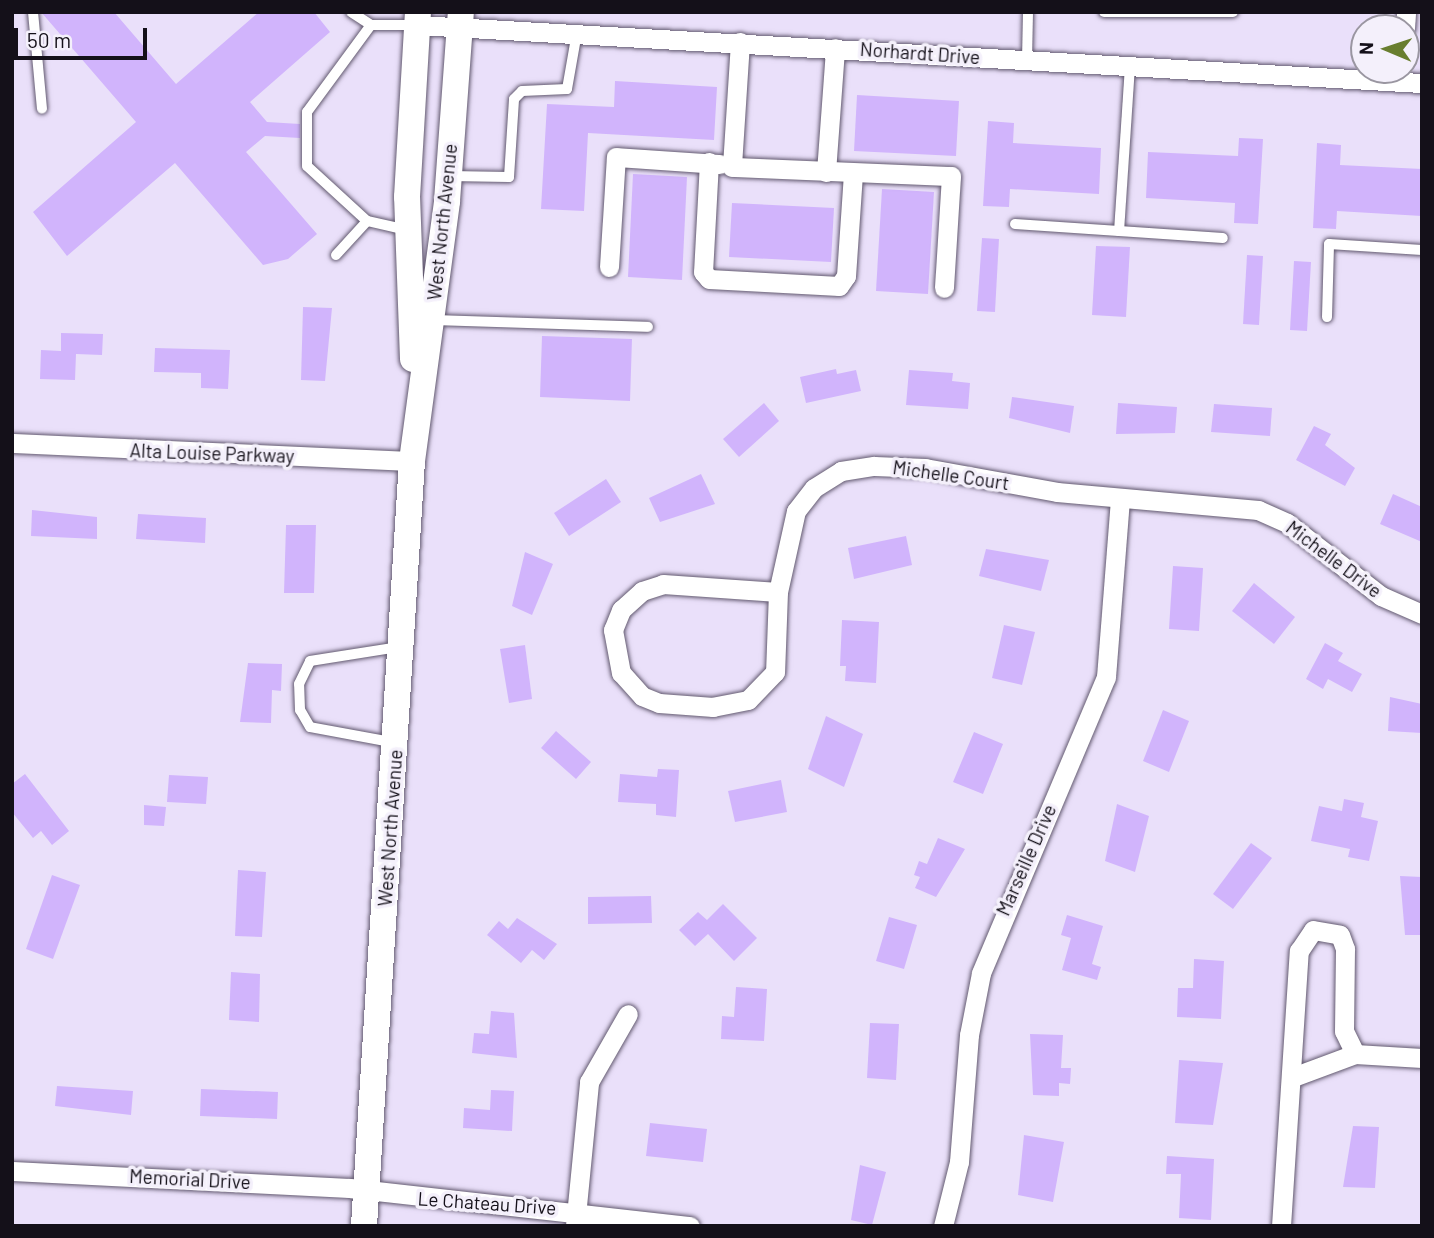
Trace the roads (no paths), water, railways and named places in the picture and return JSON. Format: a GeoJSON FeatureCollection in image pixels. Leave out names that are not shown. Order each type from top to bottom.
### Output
{"type":"FeatureCollection","features":[{"type":"Feature","properties":{"kind":"main road","name":"West North Avenue"},"geometry":{"type":"LineString","coordinates":[[418,18],[408,230],[421,319]]}},
{"type":"Feature","properties":{"kind":"main road","name":"West North Avenue"},"geometry":{"type":"LineString","coordinates":[[364,1226],[421,319],[449,176],[460,19]]}},
{"type":"Feature","properties":{"kind":"street","name":"Norhardt Drive"},"geometry":{"type":"LineString","coordinates":[[418,18],[460,19],[577,32],[1027,60],[1350,74]]}},
{"type":"Feature","properties":{"kind":"street"},"geometry":{"type":"LineString","coordinates":[[732,167],[740,42]]}},
{"type":"Feature","properties":{"kind":"street"},"geometry":{"type":"LineString","coordinates":[[826,172],[835,48]]}},
{"type":"Feature","properties":{"kind":"street"},"geometry":{"type":"LineString","coordinates":[[609,267],[616,157],[853,174],[874,168],[951,176],[944,288]]}},
{"type":"Feature","properties":{"kind":"street"},"geometry":{"type":"LineString","coordinates":[[709,162],[703,272],[709,279],[839,286],[846,276],[853,174]]}},
{"type":"Feature","properties":{"kind":"street","name":"Alta Louise Parkway"},"geometry":{"type":"LineString","coordinates":[[12,443],[412,461]]}},
{"type":"Feature","properties":{"kind":"street","name":"Michelle Court"},"geometry":{"type":"LineString","coordinates":[[778,592],[693,583],[642,591],[621,610],[613,630],[621,673],[659,703],[713,707],[748,700],[775,672],[778,592],[796,511],[814,488],[841,471],[925,468],[1120,499]]}},
{"type":"Feature","properties":{"kind":"street","name":"Michelle Drive"},"geometry":{"type":"LineString","coordinates":[[1120,499],[1258,510],[1287,523],[1381,596],[1422,614]]}},
{"type":"Feature","properties":{"kind":"street","name":"Marseille Drive"},"geometry":{"type":"LineString","coordinates":[[943,1226],[959,1162],[969,1035],[981,973],[1106,677],[1120,499]]}},
{"type":"Feature","properties":{"kind":"street"},"geometry":{"type":"LineString","coordinates":[[1281,1226],[1293,1077],[1299,951],[1313,930],[1339,935],[1345,949],[1344,1031],[1355,1054]]}},
{"type":"Feature","properties":{"kind":"street"},"geometry":{"type":"LineString","coordinates":[[575,1217],[589,1082],[628,1014]]}},
{"type":"Feature","properties":{"kind":"street"},"geometry":{"type":"LineString","coordinates":[[1293,1077],[1355,1054],[1422,1059]]}},
{"type":"Feature","properties":{"kind":"street","name":"Memorial Drive"},"geometry":{"type":"LineString","coordinates":[[12,1171],[367,1191]]}},
{"type":"Feature","properties":{"kind":"street","name":"Le Chateau Drive"},"geometry":{"type":"LineString","coordinates":[[367,1191],[575,1217],[690,1226]]}},
{"type":"Feature","properties":{"kind":"lane"},"geometry":{"type":"LineString","coordinates":[[33,12],[42,109]]}},
{"type":"Feature","properties":{"kind":"lane"},"geometry":{"type":"LineString","coordinates":[[351,12],[371,25],[418,18]]}},
{"type":"Feature","properties":{"kind":"lane"},"geometry":{"type":"LineString","coordinates":[[1027,60],[1028,12]]}},
{"type":"Feature","properties":{"kind":"lane"},"geometry":{"type":"LineString","coordinates":[[1104,12],[1233,12]]}},
{"type":"Feature","properties":{"kind":"lane"},"geometry":{"type":"LineString","coordinates":[[371,25],[307,112],[307,166],[367,221],[408,230]]}},
{"type":"Feature","properties":{"kind":"lane"},"geometry":{"type":"LineString","coordinates":[[449,176],[509,177],[514,99],[522,91],[567,89],[577,32]]}},
{"type":"Feature","properties":{"kind":"lane"},"geometry":{"type":"LineString","coordinates":[[1119,231],[1130,66]]}},
{"type":"Feature","properties":{"kind":"lane"},"geometry":{"type":"LineString","coordinates":[[336,255],[367,221]]}},
{"type":"Feature","properties":{"kind":"lane"},"geometry":{"type":"LineString","coordinates":[[1015,224],[1223,238]]}},
{"type":"Feature","properties":{"kind":"lane"},"geometry":{"type":"LineString","coordinates":[[1327,317],[1329,244],[1422,250]]}},
{"type":"Feature","properties":{"kind":"lane"},"geometry":{"type":"LineString","coordinates":[[421,319],[648,327]]}},
{"type":"Feature","properties":{"kind":"lane"},"geometry":{"type":"LineString","coordinates":[[396,742],[310,727],[300,710],[299,684],[310,662],[401,646]]}}]}
